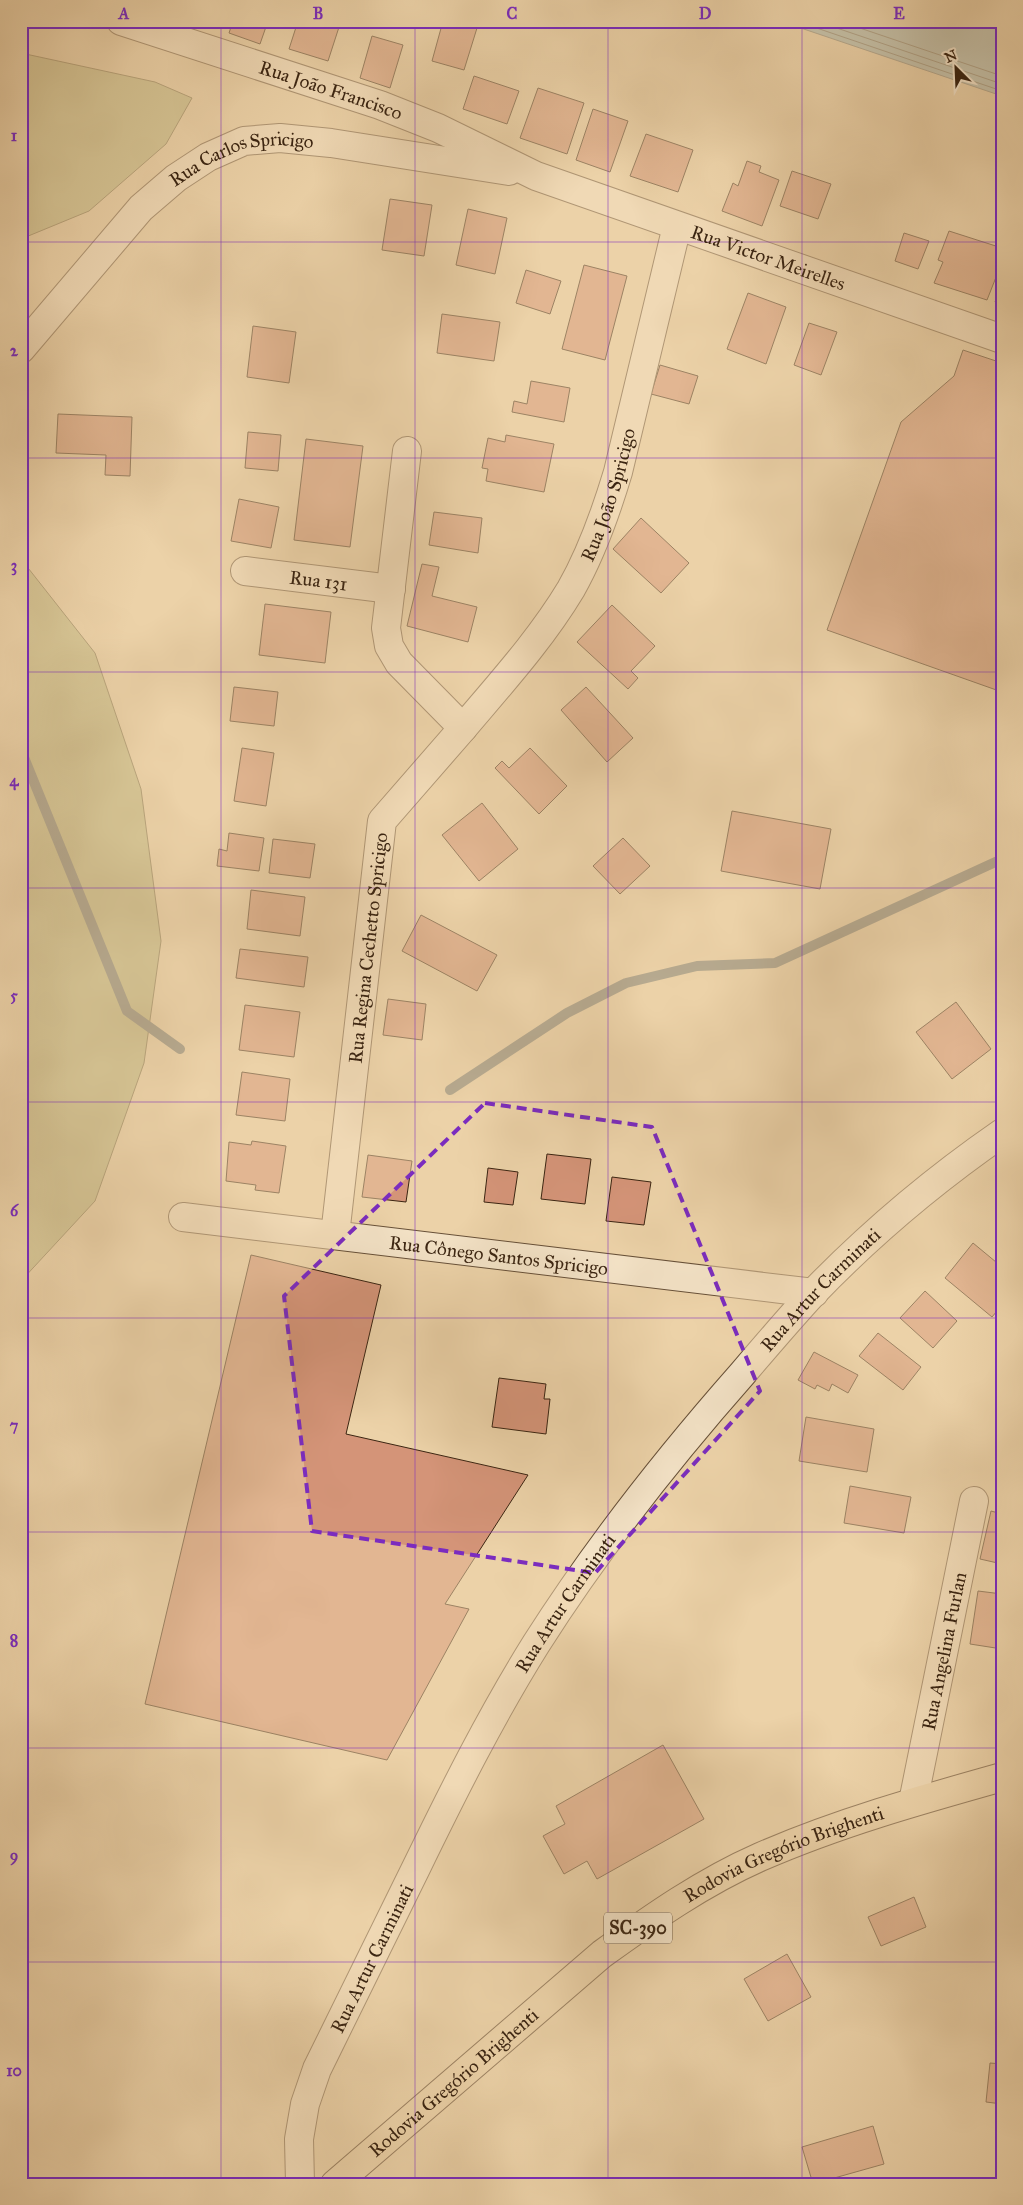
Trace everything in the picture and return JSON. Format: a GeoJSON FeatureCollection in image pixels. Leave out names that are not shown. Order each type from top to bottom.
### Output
{"type":"FeatureCollection","features":[{"type":"Feature","properties":{"kind":"main road","name":"Rodovia Gregório Brighenti"},"geometry":{"type":"LineString","coordinates":[[335,2184],[602,1954],[646,1922],[700,1888],[759,1858],[807,1838],[913,1802],[1002,1777]]}},
{"type":"Feature","properties":{"kind":"street","name":"Rua João Francisco"},"geometry":{"type":"LineString","coordinates":[[121,21],[380,105],[438,128],[536,176]]}},
{"type":"Feature","properties":{"kind":"street","name":"Rua Carlos Spricigo"},"geometry":{"type":"LineString","coordinates":[[21,348],[141,208],[176,178],[208,157],[244,141],[280,138],[331,143],[536,176]]}},
{"type":"Feature","properties":{"kind":"street","name":"Rua Victor Meirelles"},"geometry":{"type":"LineString","coordinates":[[536,176],[1002,339]]}},
{"type":"Feature","properties":{"kind":"street","name":"Rua João Spricigo"},"geometry":{"type":"LineString","coordinates":[[464,728],[547,624],[571,588],[591,549],[606,512],[618,472],[677,226]]}},
{"type":"Feature","properties":{"kind":"street"},"geometry":{"type":"LineString","coordinates":[[407,450],[386,628],[389,646],[399,664],[464,728]]}},
{"type":"Feature","properties":{"kind":"street","name":"Rua 131"},"geometry":{"type":"LineString","coordinates":[[245,571],[391,589]]}},
{"type":"Feature","properties":{"kind":"street","name":"Rua Regina Cechetto Spricigo"},"geometry":{"type":"LineString","coordinates":[[335,1235],[382,821],[464,728]]}},
{"type":"Feature","properties":{"kind":"street","name":"Rua Artur Carminati"},"geometry":{"type":"LineString","coordinates":[[300,2184],[299,2139],[305,2104],[317,2069],[441,1817],[486,1730],[535,1646],[638,1499],[713,1407],[814,1293],[882,1226],[1002,1133]]}},
{"type":"Feature","properties":{"kind":"street","name":"Rua Cônego Santos Spricigo"},"geometry":{"type":"LineString","coordinates":[[184,1217],[814,1293]]}},
{"type":"Feature","properties":{"kind":"street","name":"Rua Angelina Furlan"},"geometry":{"type":"LineString","coordinates":[[913,1802],[974,1501]]}},
{"type":"Feature","properties":{"kind":"highlighted area"},"geometry":{"type":"Polygon","coordinates":[[[485,1103],[652,1127],[760,1391],[595,1573],[312,1531],[284,1296],[485,1103]]]}},
{"type":"Feature","properties":{"kind":"shaded area"},"geometry":{"type":"Polygon","coordinates":[[[21,53],[155,82],[192,98],[166,144],[89,211],[21,239],[21,53]]]}},
{"type":"Feature","properties":{"kind":"shaded area"},"geometry":{"type":"Polygon","coordinates":[[[21,559],[95,653],[141,789],[161,941],[144,1063],[95,1201],[21,1281],[21,559]]]}},
{"type":"Feature","properties":{"kind":"water"},"geometry":{"type":"Polygon","coordinates":[[[780,21],[1002,21],[1002,96],[780,21]]]}},
{"type":"Feature","properties":{"kind":"building"},"geometry":{"type":"Polygon","coordinates":[[[233,21],[268,21],[260,44],[229,33],[233,21]]]}},
{"type":"Feature","properties":{"kind":"building"},"geometry":{"type":"Polygon","coordinates":[[[298,21],[332,21],[340,24],[328,61],[289,49],[298,21]]]}},
{"type":"Feature","properties":{"kind":"building"},"geometry":{"type":"Polygon","coordinates":[[[443,21],[455,21],[477,28],[464,70],[432,61],[443,21]]]}},
{"type":"Feature","properties":{"kind":"building"},"geometry":{"type":"Polygon","coordinates":[[[372,36],[403,45],[390,88],[360,78],[372,36]]]}},
{"type":"Feature","properties":{"kind":"building"},"geometry":{"type":"Polygon","coordinates":[[[474,76],[519,91],[507,124],[463,109],[474,76]]]}},
{"type":"Feature","properties":{"kind":"building"},"geometry":{"type":"Polygon","coordinates":[[[538,88],[584,103],[567,154],[520,138],[538,88]]]}},
{"type":"Feature","properties":{"kind":"building"},"geometry":{"type":"Polygon","coordinates":[[[593,109],[628,121],[610,172],[576,160],[593,109]]]}},
{"type":"Feature","properties":{"kind":"building"},"geometry":{"type":"Polygon","coordinates":[[[646,134],[693,150],[678,192],[630,176],[646,134]]]}},
{"type":"Feature","properties":{"kind":"building"},"geometry":{"type":"Polygon","coordinates":[[[747,161],[761,166],[759,172],[779,180],[762,226],[722,211],[733,183],[738,186],[747,161]]]}},
{"type":"Feature","properties":{"kind":"building"},"geometry":{"type":"Polygon","coordinates":[[[792,171],[831,184],[818,219],[780,206],[792,171]]]}},
{"type":"Feature","properties":{"kind":"building"},"geometry":{"type":"Polygon","coordinates":[[[390,199],[432,205],[424,256],[382,250],[390,199]]]}},
{"type":"Feature","properties":{"kind":"building"},"geometry":{"type":"Polygon","coordinates":[[[468,209],[507,218],[495,274],[456,265],[468,209]]]}},
{"type":"Feature","properties":{"kind":"building"},"geometry":{"type":"Polygon","coordinates":[[[949,231],[1002,248],[1002,262],[987,300],[934,283],[943,262],[938,260],[949,231]]]}},
{"type":"Feature","properties":{"kind":"building"},"geometry":{"type":"Polygon","coordinates":[[[904,233],[929,241],[918,269],[895,261],[904,233]]]}},
{"type":"Feature","properties":{"kind":"building"},"geometry":{"type":"Polygon","coordinates":[[[584,265],[627,276],[605,360],[562,349],[584,265]]]}},
{"type":"Feature","properties":{"kind":"building"},"geometry":{"type":"Polygon","coordinates":[[[526,270],[561,281],[550,314],[516,303],[526,270]]]}},
{"type":"Feature","properties":{"kind":"building"},"geometry":{"type":"Polygon","coordinates":[[[1002,284],[1002,304],[995,302],[1002,284]]]}},
{"type":"Feature","properties":{"kind":"building"},"geometry":{"type":"Polygon","coordinates":[[[748,293],[786,307],[766,364],[727,349],[748,293]]]}},
{"type":"Feature","properties":{"kind":"building"},"geometry":{"type":"Polygon","coordinates":[[[442,314],[500,322],[494,361],[437,353],[442,314]]]}},
{"type":"Feature","properties":{"kind":"building"},"geometry":{"type":"Polygon","coordinates":[[[809,323],[837,332],[821,375],[794,365],[809,323]]]}},
{"type":"Feature","properties":{"kind":"building"},"geometry":{"type":"Polygon","coordinates":[[[253,326],[296,332],[289,383],[247,377],[253,326]]]}},
{"type":"Feature","properties":{"kind":"building"},"geometry":{"type":"Polygon","coordinates":[[[963,350],[1002,363],[1002,692],[827,630],[901,422],[954,376],[963,350]]]}},
{"type":"Feature","properties":{"kind":"building"},"geometry":{"type":"Polygon","coordinates":[[[660,365],[698,376],[689,404],[651,394],[660,365]]]}},
{"type":"Feature","properties":{"kind":"building"},"geometry":{"type":"Polygon","coordinates":[[[531,381],[570,388],[564,422],[512,412],[514,401],[527,404],[531,381]]]}},
{"type":"Feature","properties":{"kind":"building"},"geometry":{"type":"Polygon","coordinates":[[[58,414],[132,417],[130,476],[105,475],[106,455],[56,453],[58,414]]]}},
{"type":"Feature","properties":{"kind":"building"},"geometry":{"type":"Polygon","coordinates":[[[248,432],[281,435],[278,471],[245,468],[248,432]]]}},
{"type":"Feature","properties":{"kind":"building"},"geometry":{"type":"Polygon","coordinates":[[[506,435],[554,444],[544,492],[486,481],[488,469],[482,468],[488,438],[505,442],[506,435]]]}},
{"type":"Feature","properties":{"kind":"building"},"geometry":{"type":"Polygon","coordinates":[[[306,439],[363,446],[350,547],[294,540],[306,439]]]}},
{"type":"Feature","properties":{"kind":"building"},"geometry":{"type":"Polygon","coordinates":[[[239,499],[279,507],[271,548],[231,541],[239,499]]]}},
{"type":"Feature","properties":{"kind":"building"},"geometry":{"type":"Polygon","coordinates":[[[434,512],[482,518],[478,553],[429,545],[434,512]]]}},
{"type":"Feature","properties":{"kind":"building"},"geometry":{"type":"Polygon","coordinates":[[[641,518],[689,563],[661,593],[613,549],[641,518]]]}},
{"type":"Feature","properties":{"kind":"building"},"geometry":{"type":"Polygon","coordinates":[[[422,564],[439,567],[432,596],[477,607],[468,642],[407,626],[422,564]]]}},
{"type":"Feature","properties":{"kind":"building"},"geometry":{"type":"Polygon","coordinates":[[[265,604],[331,612],[325,663],[259,655],[265,604]]]}},
{"type":"Feature","properties":{"kind":"building"},"geometry":{"type":"Polygon","coordinates":[[[612,605],[655,646],[631,671],[638,678],[628,689],[577,642],[612,605]]]}},
{"type":"Feature","properties":{"kind":"building"},"geometry":{"type":"Polygon","coordinates":[[[234,687],[278,692],[274,726],[230,721],[234,687]]]}},
{"type":"Feature","properties":{"kind":"building"},"geometry":{"type":"Polygon","coordinates":[[[586,687],[633,738],[607,762],[561,710],[586,687]]]}},
{"type":"Feature","properties":{"kind":"building"},"geometry":{"type":"Polygon","coordinates":[[[242,748],[274,753],[266,806],[234,801],[242,748]]]}},
{"type":"Feature","properties":{"kind":"building"},"geometry":{"type":"Polygon","coordinates":[[[530,748],[567,786],[539,814],[495,768],[502,761],[509,768],[530,748]]]}},
{"type":"Feature","properties":{"kind":"building"},"geometry":{"type":"Polygon","coordinates":[[[482,803],[518,849],[479,881],[442,835],[482,803]]]}},
{"type":"Feature","properties":{"kind":"building"},"geometry":{"type":"Polygon","coordinates":[[[732,811],[831,829],[820,889],[721,871],[732,811]]]}},
{"type":"Feature","properties":{"kind":"building"},"geometry":{"type":"Polygon","coordinates":[[[229,833],[264,838],[259,871],[217,866],[219,849],[227,851],[229,833]]]}},
{"type":"Feature","properties":{"kind":"building"},"geometry":{"type":"Polygon","coordinates":[[[623,838],[650,866],[620,894],[593,866],[623,838]]]}},
{"type":"Feature","properties":{"kind":"building"},"geometry":{"type":"Polygon","coordinates":[[[273,839],[315,844],[310,878],[269,873],[273,839]]]}},
{"type":"Feature","properties":{"kind":"building"},"geometry":{"type":"Polygon","coordinates":[[[251,890],[305,897],[300,936],[247,929],[251,890]]]}},
{"type":"Feature","properties":{"kind":"building"},"geometry":{"type":"Polygon","coordinates":[[[421,915],[497,955],[477,991],[402,951],[421,915]]]}},
{"type":"Feature","properties":{"kind":"building"},"geometry":{"type":"Polygon","coordinates":[[[240,949],[308,957],[304,987],[236,978],[240,949]]]}},
{"type":"Feature","properties":{"kind":"building"},"geometry":{"type":"Polygon","coordinates":[[[388,999],[426,1004],[422,1040],[383,1035],[388,999]]]}},
{"type":"Feature","properties":{"kind":"building"},"geometry":{"type":"Polygon","coordinates":[[[956,1002],[991,1049],[952,1079],[916,1032],[956,1002]]]}},
{"type":"Feature","properties":{"kind":"building"},"geometry":{"type":"Polygon","coordinates":[[[245,1005],[300,1012],[294,1057],[239,1050],[245,1005]]]}},
{"type":"Feature","properties":{"kind":"building"},"geometry":{"type":"Polygon","coordinates":[[[242,1072],[290,1079],[285,1121],[236,1115],[242,1072]]]}},
{"type":"Feature","properties":{"kind":"building"},"geometry":{"type":"Polygon","coordinates":[[[252,1141],[286,1146],[279,1193],[255,1190],[256,1185],[226,1181],[229,1142],[251,1145],[252,1141]]]}},
{"type":"Feature","properties":{"kind":"building"},"geometry":{"type":"Polygon","coordinates":[[[547,1154],[591,1159],[585,1204],[541,1199],[547,1154]]]}},
{"type":"Feature","properties":{"kind":"building"},"geometry":{"type":"Polygon","coordinates":[[[368,1155],[412,1161],[406,1202],[362,1197],[368,1155]]]}},
{"type":"Feature","properties":{"kind":"building"},"geometry":{"type":"Polygon","coordinates":[[[488,1168],[518,1172],[513,1205],[484,1202],[488,1168]]]}},
{"type":"Feature","properties":{"kind":"building"},"geometry":{"type":"Polygon","coordinates":[[[612,1177],[651,1182],[644,1225],[606,1221],[612,1177]]]}},
{"type":"Feature","properties":{"kind":"building"},"geometry":{"type":"Polygon","coordinates":[[[973,1243],[1002,1267],[1002,1305],[992,1317],[945,1278],[973,1243]]]}},
{"type":"Feature","properties":{"kind":"building"},"geometry":{"type":"Polygon","coordinates":[[[251,1255],[381,1285],[346,1434],[528,1475],[445,1604],[469,1609],[387,1760],[145,1704],[251,1255]]]}},
{"type":"Feature","properties":{"kind":"building"},"geometry":{"type":"Polygon","coordinates":[[[925,1291],[957,1321],[933,1348],[900,1318],[925,1291]]]}},
{"type":"Feature","properties":{"kind":"building"},"geometry":{"type":"Polygon","coordinates":[[[1002,1325],[1002,1335],[997,1330],[1002,1325]]]}},
{"type":"Feature","properties":{"kind":"building"},"geometry":{"type":"Polygon","coordinates":[[[878,1333],[921,1367],[903,1390],[859,1356],[878,1333]]]}},
{"type":"Feature","properties":{"kind":"building"},"geometry":{"type":"Polygon","coordinates":[[[814,1352],[858,1375],[848,1393],[832,1384],[829,1391],[817,1385],[815,1389],[798,1380],[814,1352]]]}},
{"type":"Feature","properties":{"kind":"building"},"geometry":{"type":"Polygon","coordinates":[[[499,1378],[546,1384],[544,1399],[550,1399],[546,1434],[492,1427],[499,1378]]]}},
{"type":"Feature","properties":{"kind":"building"},"geometry":{"type":"Polygon","coordinates":[[[806,1417],[874,1429],[867,1472],[799,1461],[806,1417]]]}},
{"type":"Feature","properties":{"kind":"building"},"geometry":{"type":"Polygon","coordinates":[[[850,1486],[911,1497],[904,1533],[844,1523],[850,1486]]]}},
{"type":"Feature","properties":{"kind":"building"},"geometry":{"type":"Polygon","coordinates":[[[991,1511],[1002,1514],[1002,1564],[980,1559],[991,1511]]]}},
{"type":"Feature","properties":{"kind":"building"},"geometry":{"type":"Polygon","coordinates":[[[978,1591],[1002,1594],[1002,1649],[970,1644],[978,1591]]]}},
{"type":"Feature","properties":{"kind":"building"},"geometry":{"type":"Polygon","coordinates":[[[663,1745],[704,1819],[597,1879],[587,1861],[564,1874],[543,1836],[565,1824],[556,1806],[663,1745]]]}},
{"type":"Feature","properties":{"kind":"building"},"geometry":{"type":"Polygon","coordinates":[[[914,1897],[926,1927],[881,1946],[868,1917],[914,1897]]]}},
{"type":"Feature","properties":{"kind":"building"},"geometry":{"type":"Polygon","coordinates":[[[787,1954],[811,1997],[768,2021],[744,1979],[787,1954]]]}},
{"type":"Feature","properties":{"kind":"building"},"geometry":{"type":"Polygon","coordinates":[[[990,2063],[1002,2064],[1002,2104],[986,2102],[990,2063]]]}},
{"type":"Feature","properties":{"kind":"building"},"geometry":{"type":"Polygon","coordinates":[[[873,2126],[884,2164],[813,2184],[802,2147],[873,2126]]]}},
{"type":"Feature","properties":{"kind":"waterway"},"geometry":{"type":"LineString","coordinates":[[21,750],[127,1011],[180,1049]]}},
{"type":"Feature","properties":{"kind":"waterway"},"geometry":{"type":"LineString","coordinates":[[450,1090],[567,1013],[626,983],[697,966],[775,963],[1002,859]]}}]}
